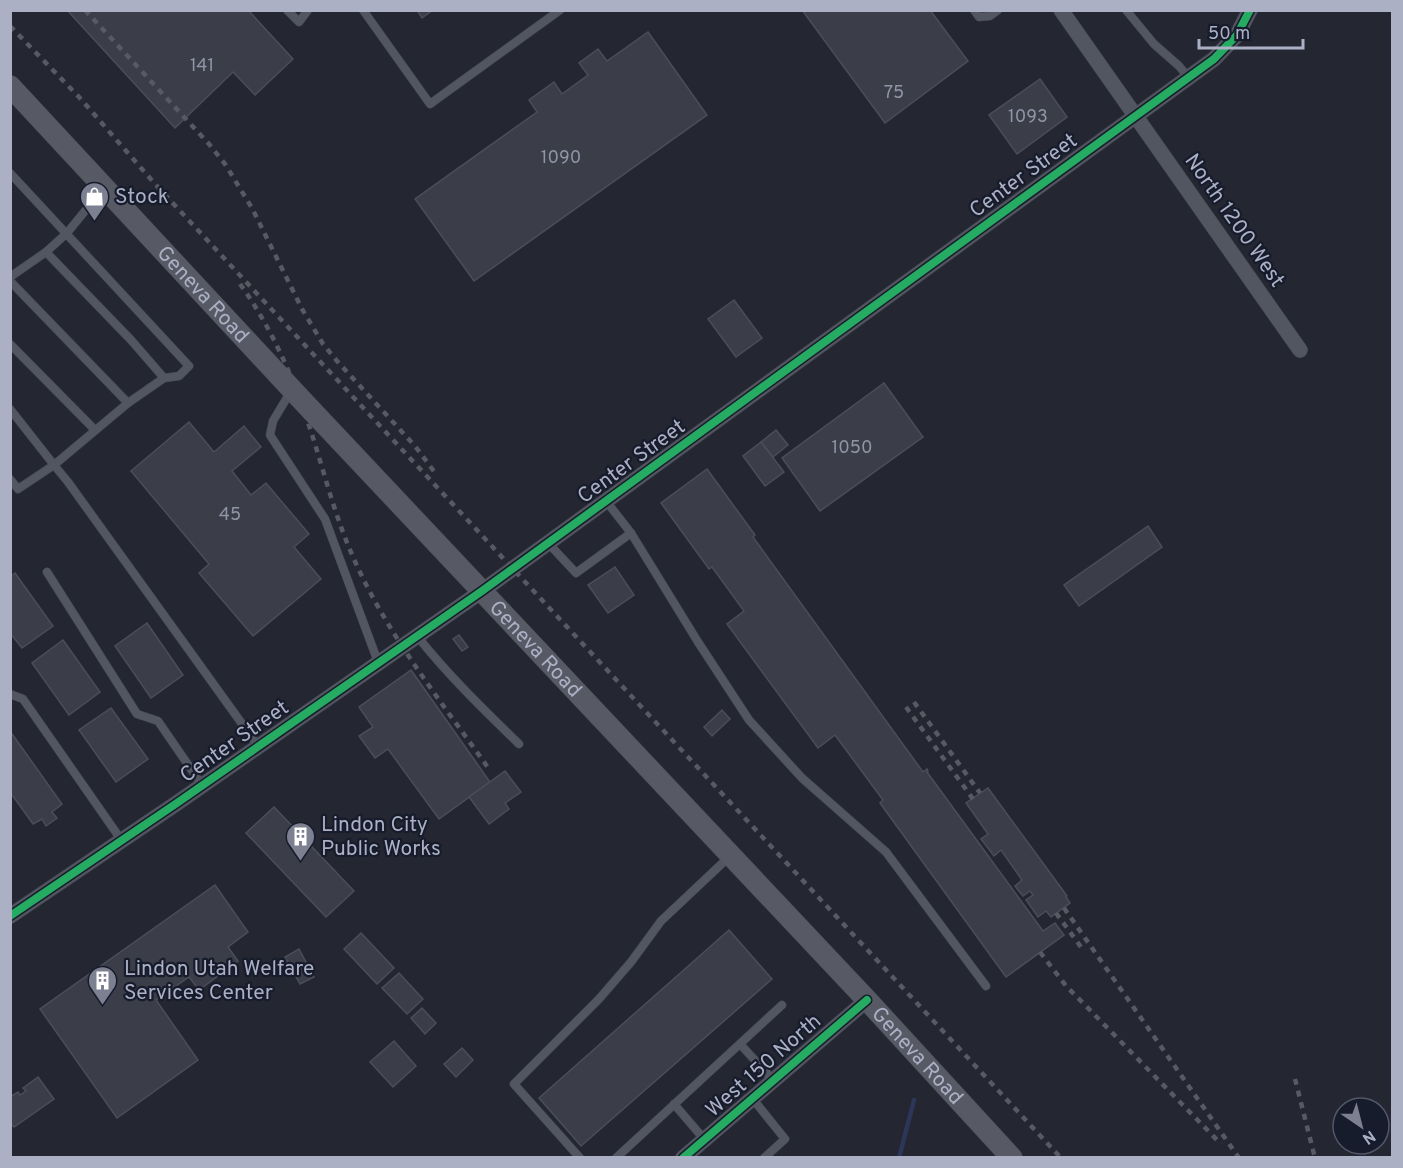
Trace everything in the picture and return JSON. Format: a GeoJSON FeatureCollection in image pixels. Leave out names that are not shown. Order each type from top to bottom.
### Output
{"type":"FeatureCollection","features":[{"type":"Feature","properties":{"kind":"main road","name":"Geneva Road"},"geometry":{"type":"LineString","coordinates":[[10,86],[292,390],[867,1000],[1012,1158]]}},
{"type":"Feature","properties":{"kind":"street","name":"North 1200 West"},"geometry":{"type":"LineString","coordinates":[[1061,10],[1300,350]]}},
{"type":"Feature","properties":{"kind":"street","name":"Center Street"},"geometry":{"type":"LineString","coordinates":[[10,916],[482,591],[1188,77],[1223,50],[1237,34],[1250,10]]}},
{"type":"Feature","properties":{"kind":"street","name":"West 150 North"},"geometry":{"type":"LineString","coordinates":[[683,1158],[867,1000]]}},
{"type":"Feature","properties":{"kind":"lane"},"geometry":{"type":"LineString","coordinates":[[287,10],[299,22],[308,10]]}},
{"type":"Feature","properties":{"kind":"lane"},"geometry":{"type":"LineString","coordinates":[[363,10],[430,104],[560,10]]}},
{"type":"Feature","properties":{"kind":"lane"},"geometry":{"type":"LineString","coordinates":[[974,10],[979,17],[990,16],[998,10]]}},
{"type":"Feature","properties":{"kind":"lane"},"geometry":{"type":"LineString","coordinates":[[1126,10],[1154,44],[1188,77]]}},
{"type":"Feature","properties":{"kind":"lane"},"geometry":{"type":"LineString","coordinates":[[10,173],[189,366],[179,376],[164,378],[128,403],[54,465],[14,491],[10,479]]}},
{"type":"Feature","properties":{"kind":"lane"},"geometry":{"type":"LineString","coordinates":[[105,188],[67,233],[10,279],[128,403]]}},
{"type":"Feature","properties":{"kind":"lane"},"geometry":{"type":"LineString","coordinates":[[45,252],[131,340],[164,378]]}},
{"type":"Feature","properties":{"kind":"lane"},"geometry":{"type":"LineString","coordinates":[[10,344],[95,430]]}},
{"type":"Feature","properties":{"kind":"lane"},"geometry":{"type":"LineString","coordinates":[[292,390],[273,421],[270,435],[325,519],[378,662]]}},
{"type":"Feature","properties":{"kind":"lane"},"geometry":{"type":"LineString","coordinates":[[10,409],[68,482],[258,746]]}},
{"type":"Feature","properties":{"kind":"lane"},"geometry":{"type":"LineString","coordinates":[[606,501],[631,534],[749,720],[802,778],[886,852],[986,986]]}},
{"type":"Feature","properties":{"kind":"lane"},"geometry":{"type":"LineString","coordinates":[[548,543],[576,573],[631,534]]}},
{"type":"Feature","properties":{"kind":"lane"},"geometry":{"type":"LineString","coordinates":[[46,572],[137,714],[158,721],[202,785]]}},
{"type":"Feature","properties":{"kind":"lane"},"geometry":{"type":"LineString","coordinates":[[417,635],[473,700],[519,744]]}},
{"type":"Feature","properties":{"kind":"lane"},"geometry":{"type":"LineString","coordinates":[[10,694],[24,699],[122,841]]}},
{"type":"Feature","properties":{"kind":"lane"},"geometry":{"type":"LineString","coordinates":[[580,1158],[514,1084],[599,999],[631,962],[661,921],[731,855]]}},
{"type":"Feature","properties":{"kind":"lane"},"geometry":{"type":"LineString","coordinates":[[616,1158],[782,1005]]}},
{"type":"Feature","properties":{"kind":"lane"},"geometry":{"type":"LineString","coordinates":[[740,1044],[773,1080]]}},
{"type":"Feature","properties":{"kind":"lane"},"geometry":{"type":"LineString","coordinates":[[752,1098],[785,1139],[764,1158]]}},
{"type":"Feature","properties":{"kind":"lane"},"geometry":{"type":"LineString","coordinates":[[674,1104],[704,1139]]}},
{"type":"Feature","properties":{"kind":"building"},"geometry":{"type":"Polygon","coordinates":[[[67,10],[248,10],[293,59],[255,95],[233,72],[175,128],[67,10]]]}},
{"type":"Feature","properties":{"kind":"building"},"geometry":{"type":"Polygon","coordinates":[[[417,10],[433,10],[422,18],[417,10]]]}},
{"type":"Feature","properties":{"kind":"building"},"geometry":{"type":"Polygon","coordinates":[[[802,10],[930,10],[968,61],[885,123],[802,10]]]}},
{"type":"Feature","properties":{"kind":"building"},"geometry":{"type":"Polygon","coordinates":[[[648,32],[707,115],[474,281],[415,199],[537,112],[529,100],[554,82],[562,94],[588,75],[579,63],[598,49],[607,61],[648,32]]]}},
{"type":"Feature","properties":{"kind":"building"},"geometry":{"type":"Polygon","coordinates":[[[1040,79],[1067,117],[1017,154],[989,115],[1040,79]]]}},
{"type":"Feature","properties":{"kind":"building"},"geometry":{"type":"Polygon","coordinates":[[[734,300],[762,338],[736,357],[708,319],[734,300]]]}},
{"type":"Feature","properties":{"kind":"building"},"geometry":{"type":"Polygon","coordinates":[[[884,383],[923,437],[820,511],[782,458],[884,383]]]}},
{"type":"Feature","properties":{"kind":"building"},"geometry":{"type":"Polygon","coordinates":[[[189,422],[214,452],[244,426],[261,447],[232,471],[251,495],[266,483],[309,534],[294,547],[321,579],[253,636],[199,573],[209,564],[131,471],[189,422]]]}},
{"type":"Feature","properties":{"kind":"building"},"geometry":{"type":"Polygon","coordinates":[[[776,430],[788,445],[773,457],[761,442],[776,430]]]}},
{"type":"Feature","properties":{"kind":"building"},"geometry":{"type":"Polygon","coordinates":[[[761,442],[784,472],[765,486],[743,456],[761,442]]]}},
{"type":"Feature","properties":{"kind":"building"},"geometry":{"type":"Polygon","coordinates":[[[707,469],[755,535],[753,537],[923,772],[927,769],[1043,931],[1055,923],[1064,935],[1006,977],[880,803],[883,800],[835,735],[818,748],[727,624],[744,611],[712,567],[709,569],[661,503],[707,469]]]}},
{"type":"Feature","properties":{"kind":"building"},"geometry":{"type":"Polygon","coordinates":[[[1148,526],[1162,547],[1079,606],[1064,585],[1148,526]]]}},
{"type":"Feature","properties":{"kind":"building"},"geometry":{"type":"Polygon","coordinates":[[[615,567],[634,595],[608,613],[588,585],[615,567]]]}},
{"type":"Feature","properties":{"kind":"building"},"geometry":{"type":"Polygon","coordinates":[[[15,573],[53,626],[22,648],[10,633],[10,577],[15,573]]]}},
{"type":"Feature","properties":{"kind":"building"},"geometry":{"type":"Polygon","coordinates":[[[147,623],[183,675],[151,698],[115,646],[147,623]]]}},
{"type":"Feature","properties":{"kind":"building"},"geometry":{"type":"Polygon","coordinates":[[[459,635],[468,647],[462,651],[453,639],[459,635]]]}},
{"type":"Feature","properties":{"kind":"building"},"geometry":{"type":"Polygon","coordinates":[[[63,640],[100,692],[69,715],[32,663],[63,640]]]}},
{"type":"Feature","properties":{"kind":"building"},"geometry":{"type":"Polygon","coordinates":[[[411,670],[490,782],[439,819],[388,749],[375,758],[359,736],[373,727],[359,707],[411,670]]]}},
{"type":"Feature","properties":{"kind":"building"},"geometry":{"type":"Polygon","coordinates":[[[111,708],[148,759],[116,782],[79,730],[111,708]]]}},
{"type":"Feature","properties":{"kind":"building"},"geometry":{"type":"Polygon","coordinates":[[[722,710],[730,719],[712,736],[704,727],[722,710]]]}},
{"type":"Feature","properties":{"kind":"building"},"geometry":{"type":"Polygon","coordinates":[[[10,731],[62,804],[52,812],[57,818],[46,826],[42,819],[33,824],[10,792],[10,731]]]}},
{"type":"Feature","properties":{"kind":"building"},"geometry":{"type":"Polygon","coordinates":[[[505,771],[521,792],[505,803],[509,809],[489,824],[469,797],[505,771]]]}},
{"type":"Feature","properties":{"kind":"building"},"geometry":{"type":"Polygon","coordinates":[[[988,788],[1067,896],[1070,903],[1051,917],[1046,911],[1038,917],[1026,900],[1033,895],[1030,891],[1023,896],[1015,886],[1022,880],[1001,850],[994,856],[981,839],[988,834],[966,803],[988,788]]]}},
{"type":"Feature","properties":{"kind":"building","name":"Lindon City Public Works"},"geometry":{"type":"Polygon","coordinates":[[[274,807],[354,891],[326,917],[246,833],[274,807]]]}},
{"type":"Feature","properties":{"kind":"building","name":"Lindon Utah Welfare Services Center"},"geometry":{"type":"Polygon","coordinates":[[[215,885],[248,932],[228,947],[238,961],[199,990],[189,977],[156,1000],[198,1060],[117,1118],[40,1009],[215,885]]]}},
{"type":"Feature","properties":{"kind":"building"},"geometry":{"type":"Polygon","coordinates":[[[729,930],[772,979],[581,1146],[539,1098],[729,930]]]}},
{"type":"Feature","properties":{"kind":"building"},"geometry":{"type":"Polygon","coordinates":[[[361,933],[394,968],[377,984],[344,949],[361,933]]]}},
{"type":"Feature","properties":{"kind":"building"},"geometry":{"type":"Polygon","coordinates":[[[299,949],[314,977],[300,984],[285,957],[299,949]]]}},
{"type":"Feature","properties":{"kind":"building"},"geometry":{"type":"Polygon","coordinates":[[[399,973],[423,999],[407,1014],[382,988],[399,973]]]}},
{"type":"Feature","properties":{"kind":"building"},"geometry":{"type":"Polygon","coordinates":[[[422,1008],[436,1023],[425,1034],[411,1018],[422,1008]]]}},
{"type":"Feature","properties":{"kind":"building"},"geometry":{"type":"Polygon","coordinates":[[[394,1041],[416,1066],[393,1087],[370,1062],[394,1041]]]}},
{"type":"Feature","properties":{"kind":"building"},"geometry":{"type":"Polygon","coordinates":[[[462,1048],[473,1060],[456,1077],[444,1064],[462,1048]]]}},
{"type":"Feature","properties":{"kind":"building"},"geometry":{"type":"Polygon","coordinates":[[[38,1077],[54,1099],[14,1127],[10,1122],[10,1097],[18,1092],[20,1095],[26,1091],[23,1088],[38,1077]]]}},
{"type":"Feature","properties":{"kind":"waterway"},"geometry":{"type":"LineString","coordinates":[[899,1158],[914,1100]]}},
{"type":"Feature","properties":{"kind":"railway"},"geometry":{"type":"LineString","coordinates":[[85,10],[225,164],[252,208],[302,309],[323,344],[415,446],[436,474]]}},
{"type":"Feature","properties":{"kind":"railway"},"geometry":{"type":"LineString","coordinates":[[10,26],[79,97],[155,184],[1061,1158]]}},
{"type":"Feature","properties":{"kind":"railway"},"geometry":{"type":"LineString","coordinates":[[240,284],[264,321],[292,380],[338,519],[361,575],[412,661],[489,769]]}},
{"type":"Feature","properties":{"kind":"railway"},"geometry":{"type":"LineString","coordinates":[[914,702],[980,793]]}},
{"type":"Feature","properties":{"kind":"railway"},"geometry":{"type":"LineString","coordinates":[[906,707],[973,799]]}},
{"type":"Feature","properties":{"kind":"railway"},"geometry":{"type":"LineString","coordinates":[[1064,908],[1239,1158]]}},
{"type":"Feature","properties":{"kind":"railway"},"geometry":{"type":"LineString","coordinates":[[1056,913],[1081,947]]}},
{"type":"Feature","properties":{"kind":"railway"},"geometry":{"type":"LineString","coordinates":[[1040,952],[1067,987],[1221,1144]]}},
{"type":"Feature","properties":{"kind":"railway"},"geometry":{"type":"LineString","coordinates":[[1295,1079],[1315,1158]]}},
{"type":"Feature","properties":{"kind":"cycle path"},"geometry":{"type":"LineString","coordinates":[[10,916],[482,591],[1214,59],[1237,35],[1250,10]]}},
{"type":"Feature","properties":{"kind":"cycle path"},"geometry":{"type":"LineString","coordinates":[[683,1158],[867,1000]]}},
{"type":"Feature","properties":{"kind":"place","name":"Stock"},"geometry":{"type":"Point","coordinates":[94,222]}},
{"type":"Feature","properties":{"kind":"place","name":"Lindon City Public Works"},"geometry":{"type":"Point","coordinates":[300,862]}},
{"type":"Feature","properties":{"kind":"place","name":"Lindon Utah Welfare Services Center"},"geometry":{"type":"Point","coordinates":[103,1006]}}]}
